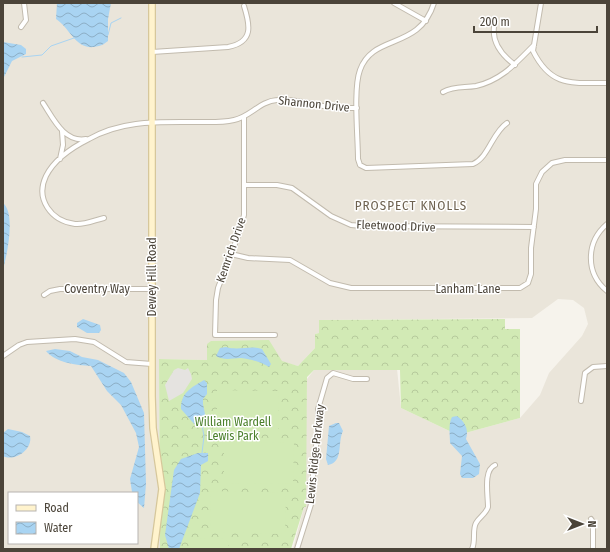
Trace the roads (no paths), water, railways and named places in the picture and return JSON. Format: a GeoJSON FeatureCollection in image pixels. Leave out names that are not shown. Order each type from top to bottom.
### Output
{"type":"FeatureCollection","features":[{"type":"Feature","properties":{"kind":"street"},"geometry":{"type":"LineString","coordinates":[[21,27],[26,20],[24,3]]}},
{"type":"Feature","properties":{"kind":"street","name":"Dewey Hill Road"},"geometry":{"type":"LineString","coordinates":[[152,3],[152,364],[154,428],[162,489],[154,549]]}},
{"type":"Feature","properties":{"kind":"street"},"geometry":{"type":"LineString","coordinates":[[394,3],[426,21]]}},
{"type":"Feature","properties":{"kind":"street"},"geometry":{"type":"LineString","coordinates":[[357,108],[358,78],[360,70],[367,57],[379,48],[409,36],[426,21],[434,3]]}},
{"type":"Feature","properties":{"kind":"street"},"geometry":{"type":"LineString","coordinates":[[541,3],[533,51],[553,77],[566,82],[607,83]]}},
{"type":"Feature","properties":{"kind":"street"},"geometry":{"type":"LineString","coordinates":[[152,52],[228,47],[240,43],[248,34],[250,23],[244,6]]}},
{"type":"Feature","properties":{"kind":"street"},"geometry":{"type":"LineString","coordinates":[[494,27],[494,36],[498,48],[514,65]]}},
{"type":"Feature","properties":{"kind":"street"},"geometry":{"type":"LineString","coordinates":[[443,92],[452,87],[473,86],[488,82],[502,75],[534,45]]}},
{"type":"Feature","properties":{"kind":"street","name":"Shannon Drive"},"geometry":{"type":"LineString","coordinates":[[104,218],[76,224],[61,220],[49,212],[43,198],[43,183],[50,170],[60,159],[88,139],[123,126],[152,122],[219,122],[244,117],[261,104],[275,100],[294,100],[332,107],[357,108],[358,159],[360,165],[366,168],[472,164],[483,157],[499,128],[507,123]]}},
{"type":"Feature","properties":{"kind":"street"},"geometry":{"type":"LineString","coordinates":[[43,103],[66,135],[77,139],[88,139]]}},
{"type":"Feature","properties":{"kind":"street","name":"Kemrich Drive"},"geometry":{"type":"LineString","coordinates":[[244,117],[245,185],[242,226],[218,288],[215,313],[215,335],[275,335]]}},
{"type":"Feature","properties":{"kind":"street"},"geometry":{"type":"LineString","coordinates":[[60,159],[63,145],[62,131]]}},
{"type":"Feature","properties":{"kind":"street","name":"Lanham Lane"},"geometry":{"type":"LineString","coordinates":[[231,254],[248,258],[290,260],[330,283],[351,288],[520,288],[528,283],[531,274],[536,184],[546,167],[552,163],[565,160],[607,160]]}},
{"type":"Feature","properties":{"kind":"street","name":"Fleetwood Drive"},"geometry":{"type":"LineString","coordinates":[[245,185],[277,185],[292,188],[331,216],[351,224],[361,226],[534,227]]}},
{"type":"Feature","properties":{"kind":"street"},"geometry":{"type":"LineString","coordinates":[[607,224],[597,234],[590,258],[593,274],[607,291]]}},
{"type":"Feature","properties":{"kind":"street","name":"Coventry Way"},"geometry":{"type":"LineString","coordinates":[[44,295],[50,291],[60,289],[152,289]]}},
{"type":"Feature","properties":{"kind":"street"},"geometry":{"type":"LineString","coordinates":[[3,356],[19,345],[27,342],[75,339],[94,342],[126,362],[152,364]]}},
{"type":"Feature","properties":{"kind":"street"},"geometry":{"type":"LineString","coordinates":[[581,401],[585,373],[593,366],[607,366]]}},
{"type":"Feature","properties":{"kind":"street","name":"Lewis Ridge Parkway"},"geometry":{"type":"LineString","coordinates":[[297,549],[313,498],[313,465],[318,433],[318,408],[327,378],[333,373],[353,379],[367,379]]}},
{"type":"Feature","properties":{"kind":"street"},"geometry":{"type":"LineString","coordinates":[[472,549],[475,540],[476,523],[487,511],[488,507],[488,473],[491,467],[495,465]]}},
{"type":"Feature","properties":{"kind":"street"},"geometry":{"type":"LineString","coordinates":[[591,519],[593,522],[593,549]]}},
{"type":"Feature","properties":{"kind":"water"},"geometry":{"type":"Polygon","coordinates":[[[57,3],[111,3],[108,19],[108,41],[94,47],[82,45],[56,19],[57,3]]]}},
{"type":"Feature","properties":{"kind":"water"},"geometry":{"type":"Polygon","coordinates":[[[3,42],[21,45],[26,49],[26,54],[12,61],[3,79],[3,42]]]}},
{"type":"Feature","properties":{"kind":"water"},"geometry":{"type":"Polygon","coordinates":[[[3,203],[7,208],[10,225],[7,254],[3,270],[3,203]]]}},
{"type":"Feature","properties":{"kind":"water"},"geometry":{"type":"Polygon","coordinates":[[[83,319],[100,325],[101,330],[99,333],[87,333],[77,327],[77,323],[83,319]]]}},
{"type":"Feature","properties":{"kind":"water"},"geometry":{"type":"Polygon","coordinates":[[[220,348],[262,349],[271,364],[269,367],[248,359],[225,359],[216,356],[220,348]]]}},
{"type":"Feature","properties":{"kind":"water"},"geometry":{"type":"Polygon","coordinates":[[[55,349],[70,351],[82,357],[98,360],[124,373],[131,382],[144,413],[146,484],[144,508],[138,503],[138,492],[132,492],[130,479],[139,447],[136,433],[121,405],[107,391],[91,366],[61,361],[46,351],[55,349]]]}},
{"type":"Feature","properties":{"kind":"water"},"geometry":{"type":"Polygon","coordinates":[[[204,380],[207,383],[207,394],[203,399],[205,414],[204,424],[195,425],[181,409],[181,403],[188,391],[204,380]]]}},
{"type":"Feature","properties":{"kind":"water"},"geometry":{"type":"Polygon","coordinates":[[[457,416],[466,426],[466,439],[480,464],[479,474],[473,478],[462,478],[460,474],[462,456],[450,443],[451,420],[452,417],[457,416]]]}},
{"type":"Feature","properties":{"kind":"water"},"geometry":{"type":"Polygon","coordinates":[[[339,423],[343,431],[338,456],[333,463],[328,465],[326,459],[329,426],[339,423]]]}},
{"type":"Feature","properties":{"kind":"water"},"geometry":{"type":"Polygon","coordinates":[[[8,429],[22,432],[30,436],[29,445],[26,450],[18,456],[3,456],[3,433],[8,429]]]}},
{"type":"Feature","properties":{"kind":"water"},"geometry":{"type":"Polygon","coordinates":[[[198,453],[208,453],[208,461],[201,465],[200,493],[179,549],[169,549],[165,535],[174,470],[181,459],[198,453]]]}},
{"type":"Feature","properties":{"kind":"waterway"},"geometry":{"type":"LineString","coordinates":[[108,35],[111,23],[121,18]]}},
{"type":"Feature","properties":{"kind":"waterway"},"geometry":{"type":"LineString","coordinates":[[22,57],[42,55],[51,46],[74,38]]}},
{"type":"Feature","properties":{"kind":"waterway"},"geometry":{"type":"LineString","coordinates":[[202,425],[204,436],[202,453]]}},
{"type":"Feature","properties":{"kind":"district","name":"PROSPECT KNOLLS"},"geometry":{"type":"Point","coordinates":[411,205]}},
{"type":"Feature","properties":{"kind":"park label","name":"William Wardell Lewis Park"},"geometry":{"type":"Point","coordinates":[233,429]}}]}
